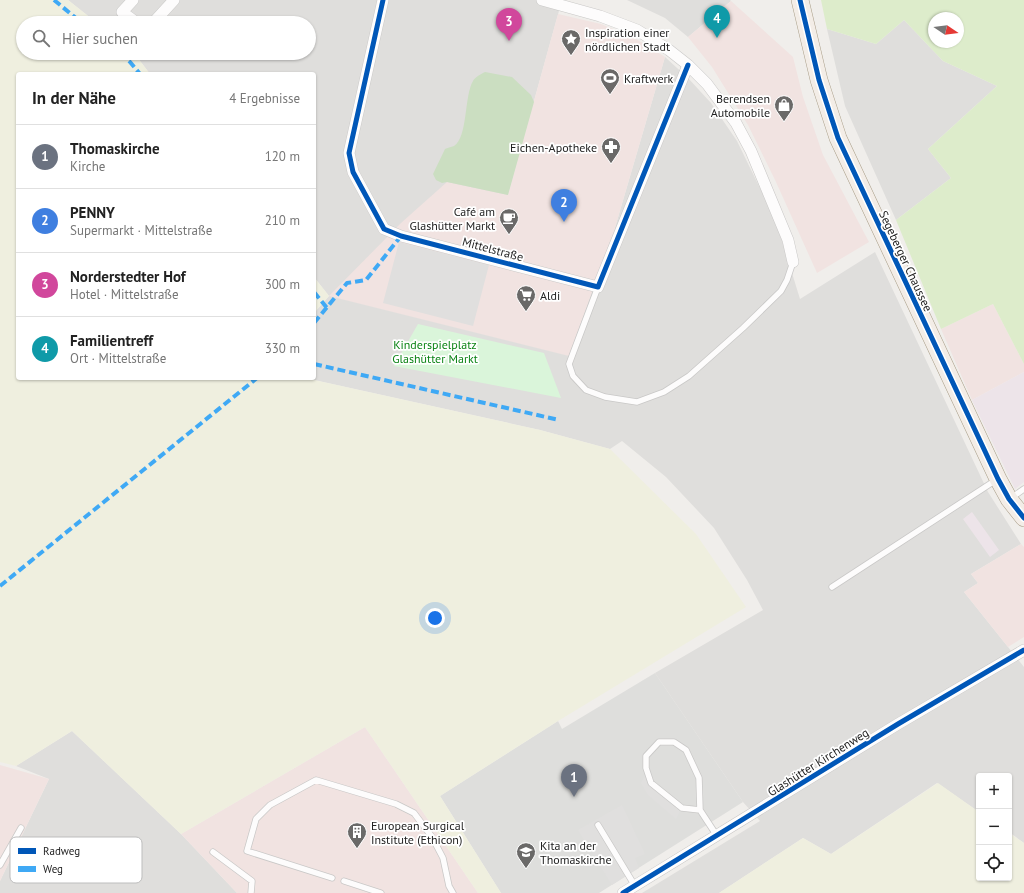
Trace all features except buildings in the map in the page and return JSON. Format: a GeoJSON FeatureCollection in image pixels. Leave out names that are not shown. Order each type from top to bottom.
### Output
{"type":"FeatureCollection","features":[{"type":"Feature","properties":{"kind":"main road","name":"Segeberger Chaussee"},"geometry":{"type":"LineString","coordinates":[[800,0],[819,80],[838,138],[998,479],[1009,499],[1024,518]]}},
{"type":"Feature","properties":{"kind":"street"},"geometry":{"type":"LineString","coordinates":[[127,16],[122,12],[133,0]]}},
{"type":"Feature","properties":{"kind":"street"},"geometry":{"type":"LineString","coordinates":[[159,16],[174,0]]}},
{"type":"Feature","properties":{"kind":"street","name":"Mittelstraße"},"geometry":{"type":"LineString","coordinates":[[383,0],[349,153],[354,172],[384,229],[401,236],[598,287]]}},
{"type":"Feature","properties":{"kind":"street"},"geometry":{"type":"LineString","coordinates":[[542,0],[557,2],[637,30],[669,50],[688,65],[707,84],[736,123],[750,151],[788,240],[793,262]]}},
{"type":"Feature","properties":{"kind":"street"},"geometry":{"type":"LineString","coordinates":[[598,287],[688,65]]}},
{"type":"Feature","properties":{"kind":"street","name":"Glashütter Kirchenweg"},"geometry":{"type":"LineString","coordinates":[[623,893],[898,724],[1024,650]]}},
{"type":"Feature","properties":{"kind":"lane"},"geometry":{"type":"LineString","coordinates":[[598,287],[569,364],[572,376],[586,390],[606,397],[637,402],[664,392],[689,376],[743,328],[781,291],[787,280],[793,262]]}},
{"type":"Feature","properties":{"kind":"lane"},"geometry":{"type":"LineString","coordinates":[[832,587],[998,479]]}},
{"type":"Feature","properties":{"kind":"lane"},"geometry":{"type":"LineString","coordinates":[[1009,499],[1024,489]]}},
{"type":"Feature","properties":{"kind":"lane"},"geometry":{"type":"LineString","coordinates":[[700,810],[682,808],[651,783],[646,768],[646,756],[659,742],[674,742],[686,750],[699,778],[700,810],[717,836]]}},
{"type":"Feature","properties":{"kind":"lane"},"geometry":{"type":"LineString","coordinates":[[332,878],[247,851],[256,819],[270,805],[316,780],[396,804],[414,814],[432,837],[443,858],[449,886],[453,893]]}},
{"type":"Feature","properties":{"kind":"lane"},"geometry":{"type":"LineString","coordinates":[[598,824],[635,886]]}},
{"type":"Feature","properties":{"kind":"lane"},"geometry":{"type":"LineString","coordinates":[[16,837],[21,828]]}},
{"type":"Feature","properties":{"kind":"lane"},"geometry":{"type":"LineString","coordinates":[[0,865],[10,847]]}},
{"type":"Feature","properties":{"kind":"lane"},"geometry":{"type":"LineString","coordinates":[[213,852],[252,881],[251,893]]}},
{"type":"Feature","properties":{"kind":"lane"},"geometry":{"type":"LineString","coordinates":[[344,881],[381,893]]}},
{"type":"Feature","properties":{"kind":"shaded area"},"geometry":{"type":"Polygon","coordinates":[[[68,0],[562,0],[508,195],[614,231],[665,57],[688,78],[711,103],[737,141],[776,221],[800,299],[875,252],[988,492],[1021,544],[971,574],[978,583],[964,592],[1024,667],[1024,843],[1012,834],[1012,773],[976,773],[976,810],[937,783],[831,854],[803,838],[719,893],[642,893],[760,821],[743,802],[655,673],[763,610],[747,580],[714,528],[666,477],[622,441],[610,449],[540,430],[314,380],[316,380],[316,311],[329,296],[316,280],[316,72],[148,72],[139,60],[316,60],[316,16],[88,16],[68,0]]]}},
{"type":"Feature","properties":{"kind":"shaded area"},"geometry":{"type":"Polygon","coordinates":[[[627,0],[731,1],[688,37],[665,18],[627,0]]]}},
{"type":"Feature","properties":{"kind":"shaded area"},"geometry":{"type":"Polygon","coordinates":[[[731,1],[793,57],[803,97],[823,155],[869,242],[817,273],[776,182],[748,125],[712,67],[688,37],[731,1]]]}},
{"type":"Feature","properties":{"kind":"shaded area"},"geometry":{"type":"Polygon","coordinates":[[[558,14],[601,24],[636,39],[665,57],[614,231],[569,356],[329,296],[401,223],[447,182],[508,195],[558,14]]]}},
{"type":"Feature","properties":{"kind":"shaded area"},"geometry":{"type":"Polygon","coordinates":[[[904,20],[928,45],[928,48],[931,48],[943,61],[997,86],[928,149],[951,178],[896,220],[845,106],[827,29],[876,44],[904,20]]]}},
{"type":"Feature","properties":{"kind":"shaded area"},"geometry":{"type":"Polygon","coordinates":[[[399,242],[489,265],[473,326],[383,303],[399,242]]]}},
{"type":"Feature","properties":{"kind":"shaded area"},"geometry":{"type":"Polygon","coordinates":[[[993,304],[1024,364],[1024,372],[972,400],[941,329],[993,304]]]}},
{"type":"Feature","properties":{"kind":"shaded area"},"geometry":{"type":"Polygon","coordinates":[[[1024,372],[1024,482],[1015,489],[972,400],[1024,372]]]}},
{"type":"Feature","properties":{"kind":"shaded area"},"geometry":{"type":"Polygon","coordinates":[[[972,512],[999,550],[990,557],[963,519],[972,512]]]}},
{"type":"Feature","properties":{"kind":"shaded area"},"geometry":{"type":"Polygon","coordinates":[[[1021,544],[1024,547],[1024,637],[1008,647],[964,592],[978,583],[971,574],[1021,544]]]}},
{"type":"Feature","properties":{"kind":"shaded area"},"geometry":{"type":"Polygon","coordinates":[[[655,673],[743,802],[599,893],[501,893],[440,796],[558,721],[562,729],[655,673]]]}},
{"type":"Feature","properties":{"kind":"shaded area"},"geometry":{"type":"Polygon","coordinates":[[[365,727],[478,893],[237,893],[181,834],[365,727]]]}},
{"type":"Feature","properties":{"kind":"shaded area"},"geometry":{"type":"Polygon","coordinates":[[[72,731],[181,834],[237,893],[0,893],[0,881],[10,860],[10,883],[142,883],[142,837],[21,837],[49,779],[16,766],[72,731]]]}},
{"type":"Feature","properties":{"kind":"shaded area"},"geometry":{"type":"Polygon","coordinates":[[[0,765],[49,779],[21,837],[10,837],[10,860],[0,881],[0,765]]]}},
{"type":"Feature","properties":{"kind":"shaded area"},"geometry":{"type":"Polygon","coordinates":[[[645,775],[652,788],[680,811],[676,819],[648,795],[641,783],[645,775]]]}},
{"type":"Feature","properties":{"kind":"shaded area"},"geometry":{"type":"Polygon","coordinates":[[[622,805],[645,854],[635,858],[639,868],[612,885],[578,830],[622,805]]]}},
{"type":"Feature","properties":{"kind":"green space"},"geometry":{"type":"Polygon","coordinates":[[[0,0],[68,0],[88,16],[16,16],[16,60],[139,60],[148,72],[16,72],[16,380],[314,380],[540,430],[610,449],[696,534],[746,607],[558,721],[440,796],[501,893],[478,893],[365,727],[181,834],[72,731],[16,766],[0,762],[0,0]]]}},
{"type":"Feature","properties":{"kind":"green space"},"geometry":{"type":"Polygon","coordinates":[[[821,0],[1024,0],[1024,364],[993,304],[941,329],[896,220],[951,178],[928,149],[997,86],[943,61],[931,48],[964,48],[964,12],[928,12],[928,45],[904,20],[876,44],[827,29],[821,0]]]}},
{"type":"Feature","properties":{"kind":"green space"},"geometry":{"type":"Polygon","coordinates":[[[485,72],[512,77],[531,95],[534,102],[508,195],[447,182],[442,183],[436,180],[433,174],[445,149],[454,146],[462,134],[470,88],[475,78],[485,72]]]}},
{"type":"Feature","properties":{"kind":"green space"},"geometry":{"type":"Polygon","coordinates":[[[316,280],[329,296],[316,311],[316,280]]]}},
{"type":"Feature","properties":{"kind":"green space","name":"Kinderspielplatz Glashütter Markt"},"geometry":{"type":"Polygon","coordinates":[[[418,324],[544,353],[561,398],[394,366],[418,324]]]}},
{"type":"Feature","properties":{"kind":"green space"},"geometry":{"type":"Polygon","coordinates":[[[938,783],[976,810],[976,881],[1012,881],[1012,835],[1024,843],[1024,893],[719,893],[803,838],[831,854],[938,783]]]}},
{"type":"Feature","properties":{"kind":"marked path"},"geometry":{"type":"LineString","coordinates":[[54,0],[73,16]]}},
{"type":"Feature","properties":{"kind":"marked path"},"geometry":{"type":"LineString","coordinates":[[128,60],[138,72]]}},
{"type":"Feature","properties":{"kind":"marked path"},"geometry":{"type":"LineString","coordinates":[[316,321],[347,283],[366,280],[401,236]]}},
{"type":"Feature","properties":{"kind":"marked path"},"geometry":{"type":"LineString","coordinates":[[316,294],[327,308]]}},
{"type":"Feature","properties":{"kind":"marked path"},"geometry":{"type":"LineString","coordinates":[[316,364],[559,420]]}},
{"type":"Feature","properties":{"kind":"marked path"},"geometry":{"type":"LineString","coordinates":[[0,586],[255,380]]}},
{"type":"Feature","properties":{"kind":"cycle path"},"geometry":{"type":"LineString","coordinates":[[383,0],[349,153],[353,172],[384,229],[401,236],[598,287],[688,65]]}},
{"type":"Feature","properties":{"kind":"cycle path"},"geometry":{"type":"LineString","coordinates":[[800,0],[819,80],[838,138],[998,479],[1009,499],[1024,518]]}},
{"type":"Feature","properties":{"kind":"cycle path"},"geometry":{"type":"LineString","coordinates":[[623,893],[898,724],[1024,650]]}},
{"type":"Feature","properties":{"kind":"place","name":"Familientreff"},"geometry":{"type":"Point","coordinates":[717,38]}},
{"type":"Feature","properties":{"kind":"place","name":"Norderstedter Hof"},"geometry":{"type":"Point","coordinates":[509,41]}},
{"type":"Feature","properties":{"kind":"place","name":"Inspiration einer nördlichen Stadt"},"geometry":{"type":"Point","coordinates":[571,56]}},
{"type":"Feature","properties":{"kind":"place","name":"Kraftwerk"},"geometry":{"type":"Point","coordinates":[610,95]}},
{"type":"Feature","properties":{"kind":"place","name":"Berendsen Automobile"},"geometry":{"type":"Point","coordinates":[784,122]}},
{"type":"Feature","properties":{"kind":"place","name":"Eichen-Apotheke"},"geometry":{"type":"Point","coordinates":[611,164]}},
{"type":"Feature","properties":{"kind":"place","name":"PENNY"},"geometry":{"type":"Point","coordinates":[564,222]}},
{"type":"Feature","properties":{"kind":"place","name":"Café am Glashütter Markt"},"geometry":{"type":"Point","coordinates":[509,235]}},
{"type":"Feature","properties":{"kind":"place","name":"Aldi"},"geometry":{"type":"Point","coordinates":[526,312]}},
{"type":"Feature","properties":{"kind":"place","name":"Thomaskirche"},"geometry":{"type":"Point","coordinates":[574,797]}},
{"type":"Feature","properties":{"kind":"place","name":"European Surgical Institute (Ethicon)"},"geometry":{"type":"Point","coordinates":[357,849]}},
{"type":"Feature","properties":{"kind":"place","name":"Kita an der Thomaskirche"},"geometry":{"type":"Point","coordinates":[526,869]}}]}
